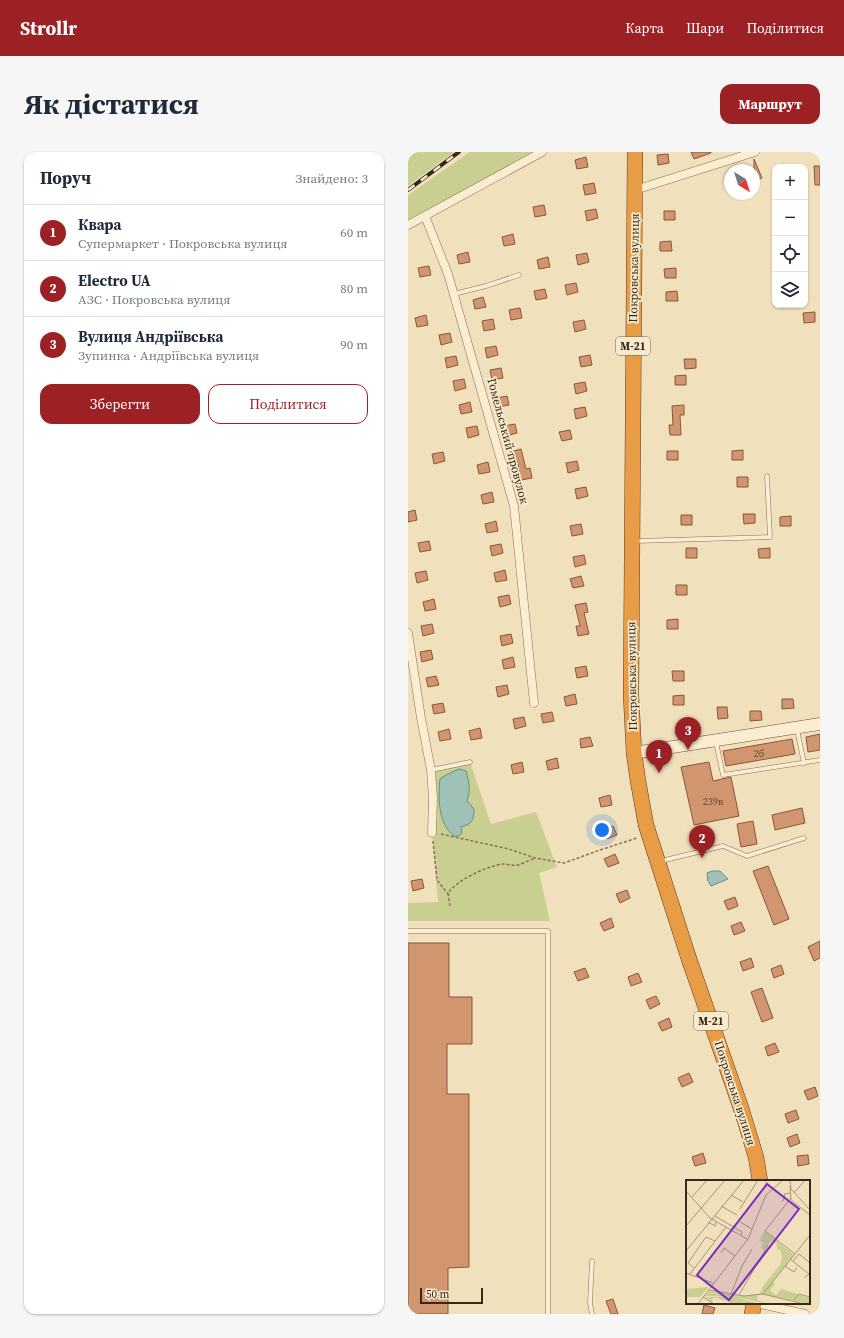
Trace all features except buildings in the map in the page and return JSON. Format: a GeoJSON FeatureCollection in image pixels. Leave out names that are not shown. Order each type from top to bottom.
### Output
{"type":"FeatureCollection","features":[{"type":"Feature","properties":{"kind":"highway","name":"Покровська вулиця"},"geometry":{"type":"LineString","coordinates":[[635,152],[631,696],[634,753],[648,834],[689,959],[742,1111],[756,1157],[760,1180]]}},
{"type":"Feature","properties":{"kind":"highway"},"geometry":{"type":"LineString","coordinates":[[752,1314],[755,1304]]}},
{"type":"Feature","properties":{"kind":"street"},"geometry":{"type":"LineString","coordinates":[[408,225],[542,152]]}},
{"type":"Feature","properties":{"kind":"street"},"geometry":{"type":"LineString","coordinates":[[635,190],[755,152]]}},
{"type":"Feature","properties":{"kind":"street","name":"Гомельський провулок"},"geometry":{"type":"LineString","coordinates":[[425,216],[448,274],[514,506],[534,703]]}},
{"type":"Feature","properties":{"kind":"street"},"geometry":{"type":"LineString","coordinates":[[408,633],[421,718],[431,770],[433,798],[432,833]]}},
{"type":"Feature","properties":{"kind":"street"},"geometry":{"type":"LineString","coordinates":[[634,753],[820,724]]}},
{"type":"Feature","properties":{"kind":"street"},"geometry":{"type":"LineString","coordinates":[[760,1304],[805,1314]]}},
{"type":"Feature","properties":{"kind":"lane"},"geometry":{"type":"LineString","coordinates":[[454,294],[519,276]]}},
{"type":"Feature","properties":{"kind":"lane"},"geometry":{"type":"LineString","coordinates":[[632,541],[770,537],[767,476]]}},
{"type":"Feature","properties":{"kind":"lane"},"geometry":{"type":"LineString","coordinates":[[797,727],[804,763]]}},
{"type":"Feature","properties":{"kind":"lane"},"geometry":{"type":"LineString","coordinates":[[716,740],[723,775],[820,760]]}},
{"type":"Feature","properties":{"kind":"lane"},"geometry":{"type":"LineString","coordinates":[[431,770],[470,762]]}},
{"type":"Feature","properties":{"kind":"lane"},"geometry":{"type":"LineString","coordinates":[[657,862],[723,846],[747,856],[804,838]]}},
{"type":"Feature","properties":{"kind":"lane"},"geometry":{"type":"LineString","coordinates":[[408,931],[548,931],[548,1314]]}},
{"type":"Feature","properties":{"kind":"lane"},"geometry":{"type":"LineString","coordinates":[[592,1261],[590,1303],[592,1314]]}},
{"type":"Feature","properties":{"kind":"path"},"geometry":{"type":"LineString","coordinates":[[450,906],[448,894],[437,880],[432,833],[494,845],[535,858],[564,863],[648,834]]}},
{"type":"Feature","properties":{"kind":"path"},"geometry":{"type":"LineString","coordinates":[[448,894],[453,886],[465,878],[502,864],[517,866],[535,858]]}},
{"type":"Feature","properties":{"kind":"green space"},"geometry":{"type":"Polygon","coordinates":[[[408,152],[454,152],[408,186],[408,152]]]}},
{"type":"Feature","properties":{"kind":"green space"},"geometry":{"type":"Polygon","coordinates":[[[470,152],[534,152],[408,221],[408,195],[470,152]]]}},
{"type":"Feature","properties":{"kind":"green space"},"geometry":{"type":"Polygon","coordinates":[[[470,762],[491,824],[536,812],[557,867],[539,873],[550,921],[408,921],[408,903],[438,902],[432,833],[431,770],[470,762]]]}},
{"type":"Feature","properties":{"kind":"water"},"geometry":{"type":"Polygon","coordinates":[[[459,769],[466,771],[469,786],[467,801],[474,809],[474,813],[472,821],[461,827],[462,833],[459,836],[454,836],[445,825],[442,818],[439,802],[439,786],[440,779],[459,769]]]}},
{"type":"Feature","properties":{"kind":"water"},"geometry":{"type":"Polygon","coordinates":[[[712,871],[720,871],[728,879],[711,886],[708,881],[707,873],[712,871]]]}},
{"type":"Feature","properties":{"kind":"railway"},"geometry":{"type":"LineString","coordinates":[[408,190],[459,152]]}},
{"type":"Feature","properties":{"kind":"place","name":"Вулиця Андріївська"},"geometry":{"type":"Point","coordinates":[688,750]}},
{"type":"Feature","properties":{"kind":"place","name":"Квара"},"geometry":{"type":"Point","coordinates":[659,773]}},
{"type":"Feature","properties":{"kind":"place","name":"Electro UA"},"geometry":{"type":"Point","coordinates":[702,858]}}]}
